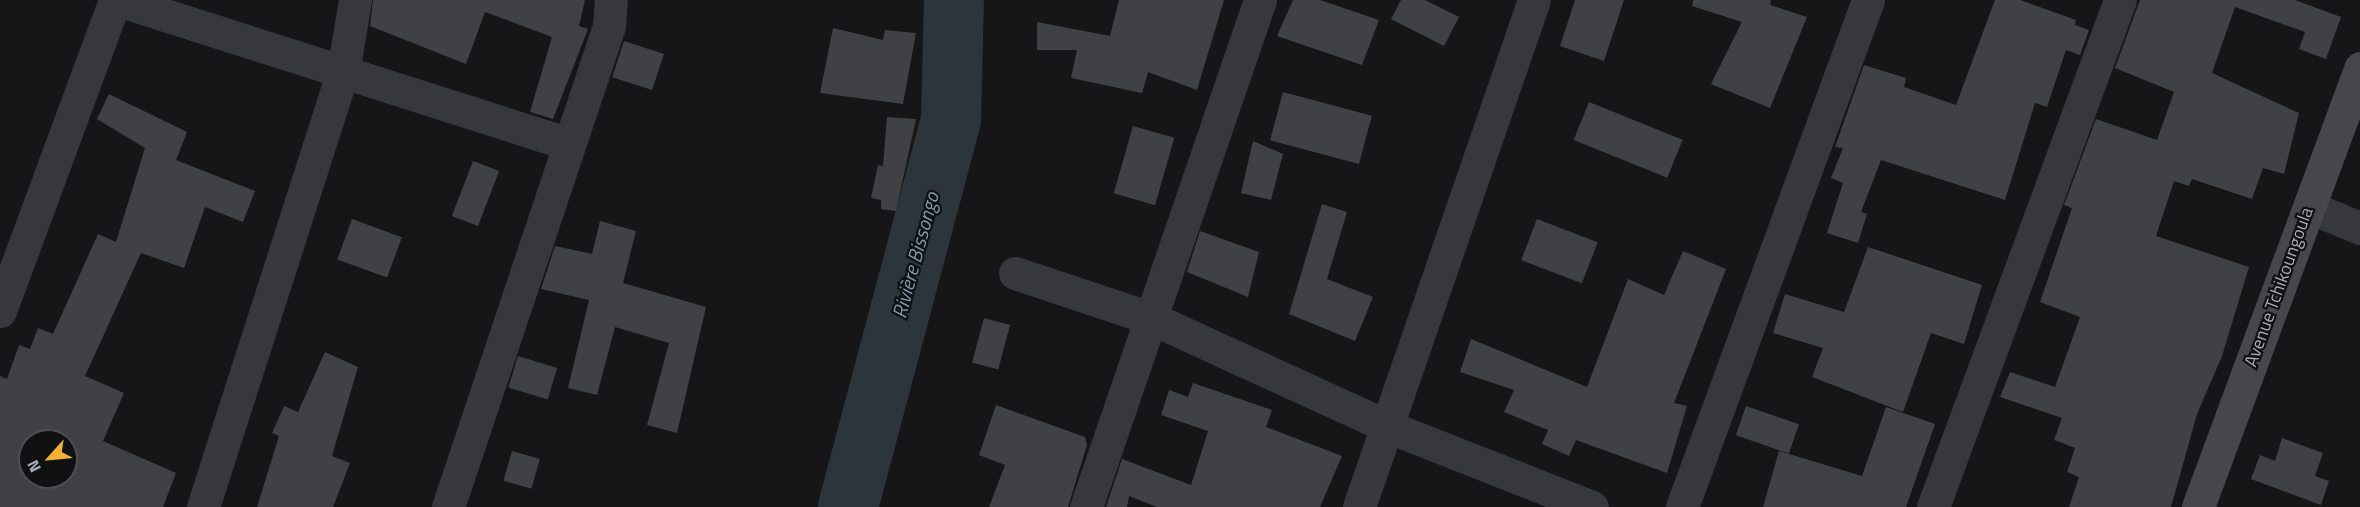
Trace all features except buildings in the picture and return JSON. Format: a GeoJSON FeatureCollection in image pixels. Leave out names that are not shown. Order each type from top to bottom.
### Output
{"type":"FeatureCollection","features":[{"type":"Feature","properties":{"kind":"street"},"geometry":{"type":"LineString","coordinates":[[0,311],[116,0],[569,144]]}},
{"type":"Feature","properties":{"kind":"street"},"geometry":{"type":"LineString","coordinates":[[203,507],[343,72],[355,0]]}},
{"type":"Feature","properties":{"kind":"street"},"geometry":{"type":"LineString","coordinates":[[448,507],[609,26],[611,0]]}},
{"type":"Feature","properties":{"kind":"street"},"geometry":{"type":"LineString","coordinates":[[1086,507],[1153,319],[1260,0]]}},
{"type":"Feature","properties":{"kind":"street"},"geometry":{"type":"LineString","coordinates":[[1359,507],[1389,427],[1534,0]]}},
{"type":"Feature","properties":{"kind":"street"},"geometry":{"type":"LineString","coordinates":[[1682,507],[1868,0]]}},
{"type":"Feature","properties":{"kind":"street"},"geometry":{"type":"LineString","coordinates":[[1933,507],[2120,0]]}},
{"type":"Feature","properties":{"kind":"street","name":"Avenue Tchikoungoula"},"geometry":{"type":"LineString","coordinates":[[2198,507],[2360,68]]}},
{"type":"Feature","properties":{"kind":"street"},"geometry":{"type":"LineString","coordinates":[[2309,207],[2360,228]]}},
{"type":"Feature","properties":{"kind":"street"},"geometry":{"type":"LineString","coordinates":[[1014,273],[1153,319],[1389,427],[1592,507]]}},
{"type":"Feature","properties":{"kind":"waterway","name":"Rivière Bissongo"},"geometry":{"type":"LineString","coordinates":[[848,507],[951,120],[954,0]]}}]}
